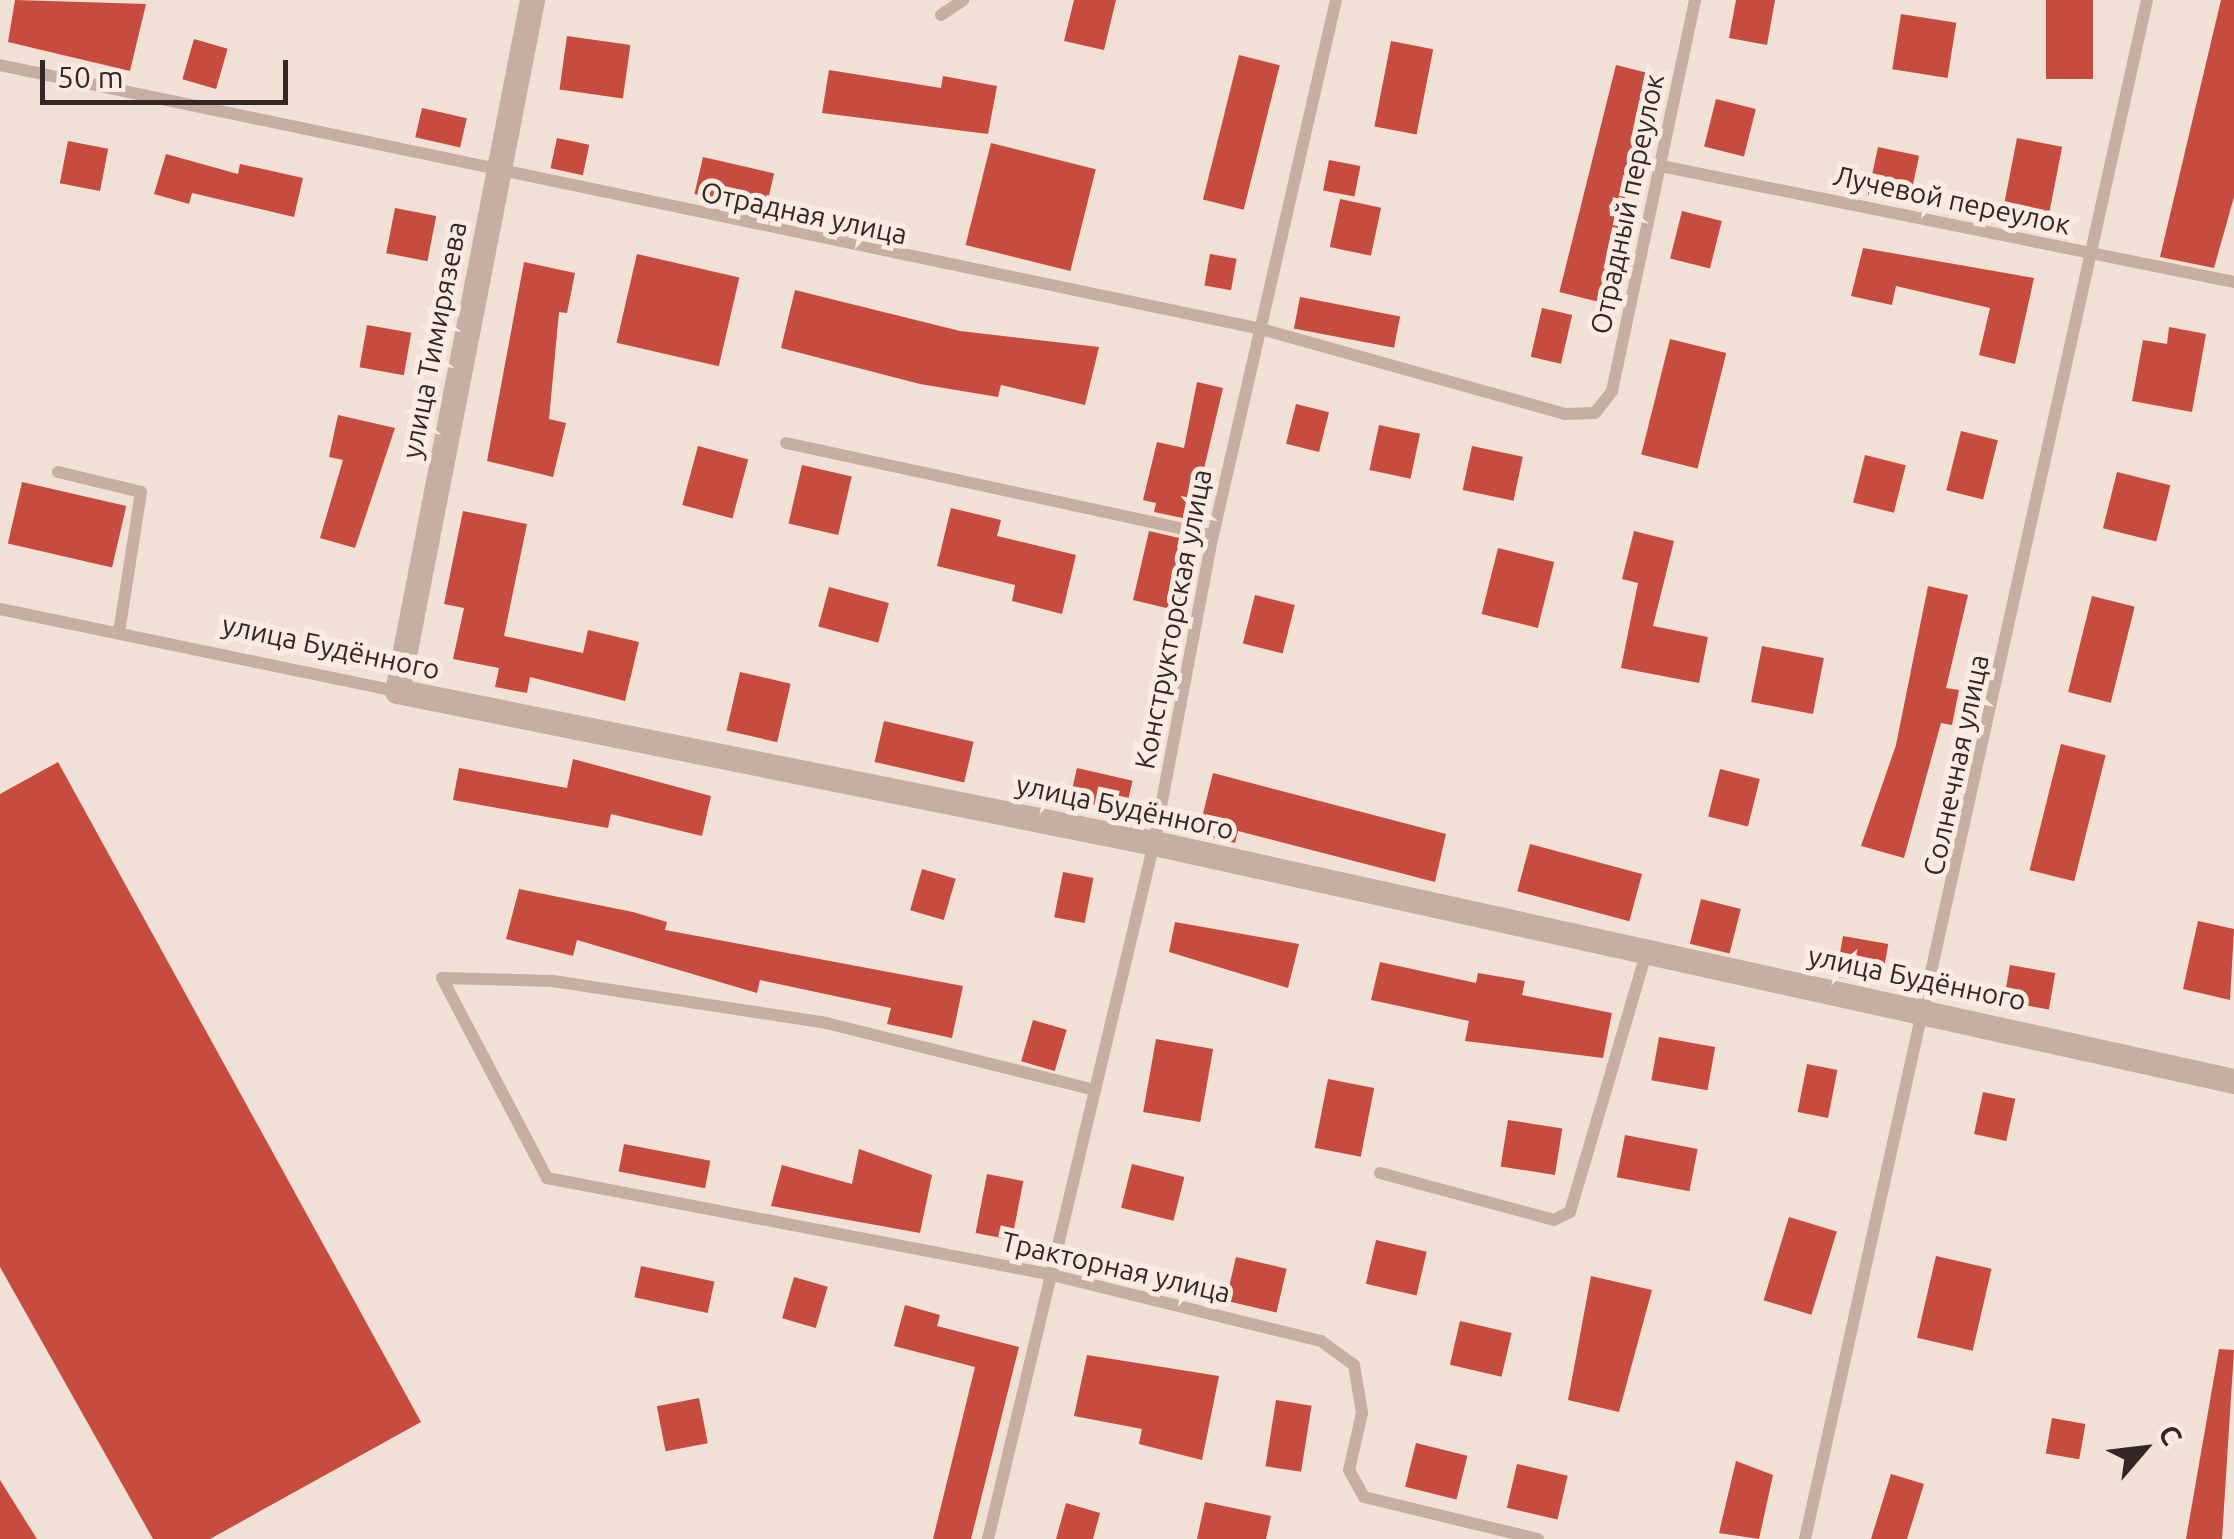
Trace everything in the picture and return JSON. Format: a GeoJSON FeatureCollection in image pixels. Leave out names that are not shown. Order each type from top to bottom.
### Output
{"type":"FeatureCollection","features":[{"type":"Feature","properties":{"kind":"street","name":"улица Тимирязева"},"geometry":{"type":"LineString","coordinates":[[397,691],[532,0]]}},
{"type":"Feature","properties":{"kind":"street","name":"улица Будённого"},"geometry":{"type":"LineString","coordinates":[[397,691],[1154,843],[1928,1010],[2234,1081]]}},
{"type":"Feature","properties":{"kind":"lane"},"geometry":{"type":"LineString","coordinates":[[941,16],[963,0]]}},
{"type":"Feature","properties":{"kind":"lane","name":"Конструкторская улица"},"geometry":{"type":"LineString","coordinates":[[988,1539],[1048,1274],[1154,843],[1213,535],[1336,0]]}},
{"type":"Feature","properties":{"kind":"lane","name":"Отрадный переулок"},"geometry":{"type":"LineString","coordinates":[[1595,413],[1612,392],[1695,0]]}},
{"type":"Feature","properties":{"kind":"lane","name":"Солнечная улица"},"geometry":{"type":"LineString","coordinates":[[1804,1539],[1928,1010],[2147,0]]}},
{"type":"Feature","properties":{"kind":"lane","name":"Отрадная улица"},"geometry":{"type":"LineString","coordinates":[[0,65],[1261,329],[1565,414],[1595,413]]}},
{"type":"Feature","properties":{"kind":"lane","name":"Лучевой переулок"},"geometry":{"type":"LineString","coordinates":[[1661,166],[2234,282]]}},
{"type":"Feature","properties":{"kind":"lane"},"geometry":{"type":"LineString","coordinates":[[786,443],[1213,535]]}},
{"type":"Feature","properties":{"kind":"lane"},"geometry":{"type":"LineString","coordinates":[[58,472],[141,492],[119,633]]}},
{"type":"Feature","properties":{"kind":"lane","name":"улица Будённого"},"geometry":{"type":"LineString","coordinates":[[0,609],[397,691]]}},
{"type":"Feature","properties":{"kind":"lane"},"geometry":{"type":"LineString","coordinates":[[1380,1174],[1554,1220],[1570,1212],[1646,950]]}},
{"type":"Feature","properties":{"kind":"lane","name":"Тракторная улица"},"geometry":{"type":"LineString","coordinates":[[1096,1090],[828,1023],[551,981],[442,978],[548,1178],[1048,1274],[1321,1342],[1354,1364],[1362,1413],[1348,1470],[1364,1497],[1538,1539]]}},
{"type":"Feature","properties":{"kind":"building"},"geometry":{"type":"Polygon","coordinates":[[[15,0],[146,4],[130,71],[8,42],[15,0]]]}},
{"type":"Feature","properties":{"kind":"building"},"geometry":{"type":"Polygon","coordinates":[[[1074,0],[1116,0],[1104,50],[1064,41],[1074,0]]]}},
{"type":"Feature","properties":{"kind":"building"},"geometry":{"type":"Polygon","coordinates":[[[1736,0],[1775,0],[1767,45],[1729,38],[1736,0]]]}},
{"type":"Feature","properties":{"kind":"building"},"geometry":{"type":"Polygon","coordinates":[[[2046,0],[2093,0],[2093,79],[2046,79],[2046,0]]]}},
{"type":"Feature","properties":{"kind":"building"},"geometry":{"type":"Polygon","coordinates":[[[2221,0],[2234,0],[2234,197],[2214,268],[2160,257],[2221,0]]]}},
{"type":"Feature","properties":{"kind":"building"},"geometry":{"type":"Polygon","coordinates":[[[1901,14],[1956,23],[1948,78],[1892,69],[1901,14]]]}},
{"type":"Feature","properties":{"kind":"building"},"geometry":{"type":"Polygon","coordinates":[[[567,36],[630,45],[623,98],[559,89],[567,36]]]}},
{"type":"Feature","properties":{"kind":"building"},"geometry":{"type":"Polygon","coordinates":[[[194,39],[228,49],[216,89],[182,79],[194,39]]]}},
{"type":"Feature","properties":{"kind":"building"},"geometry":{"type":"Polygon","coordinates":[[[1391,41],[1433,49],[1417,135],[1374,126],[1391,41]]]}},
{"type":"Feature","properties":{"kind":"building"},"geometry":{"type":"Polygon","coordinates":[[[1239,55],[1280,65],[1244,210],[1203,200],[1239,55]]]}},
{"type":"Feature","properties":{"kind":"building"},"geometry":{"type":"Polygon","coordinates":[[[1616,65],[1656,75],[1599,302],[1559,292],[1616,65]]]}},
{"type":"Feature","properties":{"kind":"building"},"geometry":{"type":"Polygon","coordinates":[[[829,70],[941,88],[943,76],[997,86],[988,134],[822,113],[829,70]]]}},
{"type":"Feature","properties":{"kind":"building"},"geometry":{"type":"Polygon","coordinates":[[[1716,99],[1756,109],[1744,156],[1704,147],[1716,99]]]}},
{"type":"Feature","properties":{"kind":"building"},"geometry":{"type":"Polygon","coordinates":[[[422,108],[467,118],[460,148],[415,137],[422,108]]]}},
{"type":"Feature","properties":{"kind":"building"},"geometry":{"type":"Polygon","coordinates":[[[557,138],[589,145],[583,175],[551,168],[557,138]]]}},
{"type":"Feature","properties":{"kind":"building"},"geometry":{"type":"Polygon","coordinates":[[[2017,138],[2062,147],[2049,213],[2004,204],[2017,138]]]}},
{"type":"Feature","properties":{"kind":"building"},"geometry":{"type":"Polygon","coordinates":[[[68,141],[108,149],[100,191],[60,183],[68,141]]]}},
{"type":"Feature","properties":{"kind":"building"},"geometry":{"type":"Polygon","coordinates":[[[991,143],[1096,169],[1070,271],[966,245],[991,143]]]}},
{"type":"Feature","properties":{"kind":"building"},"geometry":{"type":"Polygon","coordinates":[[[1878,147],[1919,156],[1909,204],[1868,195],[1878,147]]]}},
{"type":"Feature","properties":{"kind":"building"},"geometry":{"type":"Polygon","coordinates":[[[166,154],[238,174],[240,164],[303,178],[294,217],[192,193],[189,204],[154,194],[166,154]]]}},
{"type":"Feature","properties":{"kind":"building"},"geometry":{"type":"Polygon","coordinates":[[[703,157],[774,173],[766,210],[694,194],[703,157]]]}},
{"type":"Feature","properties":{"kind":"building"},"geometry":{"type":"Polygon","coordinates":[[[1329,160],[1360,166],[1354,197],[1323,190],[1329,160]]]}},
{"type":"Feature","properties":{"kind":"building"},"geometry":{"type":"Polygon","coordinates":[[[1340,199],[1381,208],[1371,256],[1330,247],[1340,199]]]}},
{"type":"Feature","properties":{"kind":"building"},"geometry":{"type":"Polygon","coordinates":[[[395,208],[436,216],[427,261],[386,253],[395,208]]]}},
{"type":"Feature","properties":{"kind":"building"},"geometry":{"type":"Polygon","coordinates":[[[1682,211],[1722,221],[1710,268],[1670,259],[1682,211]]]}},
{"type":"Feature","properties":{"kind":"building"},"geometry":{"type":"Polygon","coordinates":[[[1863,248],[2034,278],[2015,364],[1979,355],[1990,308],[1896,286],[1892,305],[1851,296],[1863,248]]]}},
{"type":"Feature","properties":{"kind":"building"},"geometry":{"type":"Polygon","coordinates":[[[637,254],[739,278],[719,366],[617,343],[637,254]]]}},
{"type":"Feature","properties":{"kind":"building"},"geometry":{"type":"Polygon","coordinates":[[[1210,254],[1237,259],[1231,290],[1204,286],[1210,254]]]}},
{"type":"Feature","properties":{"kind":"building"},"geometry":{"type":"Polygon","coordinates":[[[524,262],[575,273],[567,313],[559,312],[549,419],[566,423],[553,477],[487,461],[524,262]]]}},
{"type":"Feature","properties":{"kind":"building"},"geometry":{"type":"Polygon","coordinates":[[[795,290],[960,331],[1099,347],[1085,405],[1001,385],[998,397],[920,384],[781,348],[795,290]]]}},
{"type":"Feature","properties":{"kind":"building"},"geometry":{"type":"Polygon","coordinates":[[[1300,297],[1400,316],[1394,348],[1294,328],[1300,297]]]}},
{"type":"Feature","properties":{"kind":"building"},"geometry":{"type":"Polygon","coordinates":[[[1542,308],[1572,315],[1561,364],[1531,357],[1542,308]]]}},
{"type":"Feature","properties":{"kind":"building"},"geometry":{"type":"Polygon","coordinates":[[[367,325],[411,333],[404,375],[360,367],[367,325]]]}},
{"type":"Feature","properties":{"kind":"building"},"geometry":{"type":"Polygon","coordinates":[[[2169,327],[2206,334],[2192,412],[2132,401],[2143,340],[2167,344],[2169,327]]]}},
{"type":"Feature","properties":{"kind":"building"},"geometry":{"type":"Polygon","coordinates":[[[1670,339],[1726,353],[1697,468],[1641,454],[1670,339]]]}},
{"type":"Feature","properties":{"kind":"building"},"geometry":{"type":"Polygon","coordinates":[[[1197,382],[1223,388],[1192,520],[1154,512],[1156,503],[1143,500],[1157,442],[1184,448],[1197,382]]]}},
{"type":"Feature","properties":{"kind":"building"},"geometry":{"type":"Polygon","coordinates":[[[1296,404],[1329,412],[1319,452],[1286,444],[1296,404]]]}},
{"type":"Feature","properties":{"kind":"building"},"geometry":{"type":"Polygon","coordinates":[[[338,415],[395,428],[355,548],[320,538],[343,460],[329,457],[338,415]]]}},
{"type":"Feature","properties":{"kind":"building"},"geometry":{"type":"Polygon","coordinates":[[[1379,425],[1420,434],[1411,479],[1369,470],[1379,425]]]}},
{"type":"Feature","properties":{"kind":"building"},"geometry":{"type":"Polygon","coordinates":[[[1961,431],[1998,440],[1983,499],[1946,490],[1961,431]]]}},
{"type":"Feature","properties":{"kind":"building"},"geometry":{"type":"Polygon","coordinates":[[[698,446],[748,459],[732,518],[682,505],[698,446]]]}},
{"type":"Feature","properties":{"kind":"building"},"geometry":{"type":"Polygon","coordinates":[[[1472,446],[1523,457],[1514,501],[1463,490],[1472,446]]]}},
{"type":"Feature","properties":{"kind":"building"},"geometry":{"type":"Polygon","coordinates":[[[1865,455],[1906,465],[1894,513],[1853,503],[1865,455]]]}},
{"type":"Feature","properties":{"kind":"building"},"geometry":{"type":"Polygon","coordinates":[[[802,465],[852,476],[838,535],[789,523],[802,465]]]}},
{"type":"Feature","properties":{"kind":"building"},"geometry":{"type":"Polygon","coordinates":[[[2117,472],[2170,485],[2156,542],[2103,528],[2117,472]]]}},
{"type":"Feature","properties":{"kind":"building"},"geometry":{"type":"Polygon","coordinates":[[[22,482],[126,506],[112,567],[8,543],[22,482]]]}},
{"type":"Feature","properties":{"kind":"building"},"geometry":{"type":"Polygon","coordinates":[[[951,508],[1001,520],[997,536],[1076,555],[1062,614],[1012,601],[1015,585],[937,566],[951,508]]]}},
{"type":"Feature","properties":{"kind":"building"},"geometry":{"type":"Polygon","coordinates":[[[463,511],[527,524],[504,636],[583,653],[588,630],[639,642],[625,701],[530,677],[527,693],[495,687],[499,668],[453,659],[464,608],[444,604],[463,511]]]}},
{"type":"Feature","properties":{"kind":"building"},"geometry":{"type":"Polygon","coordinates":[[[1149,531],[1188,540],[1185,551],[1197,554],[1183,612],[1133,600],[1149,531]]]}},
{"type":"Feature","properties":{"kind":"building"},"geometry":{"type":"Polygon","coordinates":[[[1634,531],[1674,541],[1653,626],[1708,637],[1699,683],[1621,668],[1638,583],[1622,579],[1634,531]]]}},
{"type":"Feature","properties":{"kind":"building"},"geometry":{"type":"Polygon","coordinates":[[[1498,548],[1554,562],[1538,628],[1482,614],[1498,548]]]}},
{"type":"Feature","properties":{"kind":"building"},"geometry":{"type":"Polygon","coordinates":[[[1928,586],[1968,595],[1946,688],[1959,690],[1952,725],[1941,723],[1904,858],[1861,846],[1896,745],[1928,586]]]}},
{"type":"Feature","properties":{"kind":"building"},"geometry":{"type":"Polygon","coordinates":[[[829,587],[889,603],[878,643],[818,627],[829,587]]]}},
{"type":"Feature","properties":{"kind":"building"},"geometry":{"type":"Polygon","coordinates":[[[1255,595],[1295,605],[1283,653],[1243,644],[1255,595]]]}},
{"type":"Feature","properties":{"kind":"building"},"geometry":{"type":"Polygon","coordinates":[[[2092,596],[2135,607],[2111,703],[2068,692],[2092,596]]]}},
{"type":"Feature","properties":{"kind":"building"},"geometry":{"type":"Polygon","coordinates":[[[1762,646],[1824,658],[1813,714],[1751,702],[1762,646]]]}},
{"type":"Feature","properties":{"kind":"building"},"geometry":{"type":"Polygon","coordinates":[[[740,672],[791,684],[777,742],[727,730],[740,672]]]}},
{"type":"Feature","properties":{"kind":"building"},"geometry":{"type":"Polygon","coordinates":[[[884,721],[974,742],[964,783],[875,762],[884,721]]]}},
{"type":"Feature","properties":{"kind":"building"},"geometry":{"type":"Polygon","coordinates":[[[2061,744],[2106,755],[2074,881],[2030,870],[2061,744]]]}},
{"type":"Feature","properties":{"kind":"building"},"geometry":{"type":"Polygon","coordinates":[[[573,759],[711,796],[702,836],[611,814],[608,828],[453,800],[459,768],[567,788],[573,759]]]}},
{"type":"Feature","properties":{"kind":"building"},"geometry":{"type":"Polygon","coordinates":[[[58,762],[421,1422],[210,1539],[153,1539],[0,1267],[0,794],[58,762]]]}},
{"type":"Feature","properties":{"kind":"building"},"geometry":{"type":"Polygon","coordinates":[[[1077,768],[1133,781],[1125,812],[1070,799],[1077,768]]]}},
{"type":"Feature","properties":{"kind":"building"},"geometry":{"type":"Polygon","coordinates":[[[1720,769],[1760,779],[1748,826],[1708,817],[1720,769]]]}},
{"type":"Feature","properties":{"kind":"building"},"geometry":{"type":"Polygon","coordinates":[[[1213,773],[1446,834],[1435,882],[1238,831],[1235,843],[1198,834],[1213,773]]]}},
{"type":"Feature","properties":{"kind":"building"},"geometry":{"type":"Polygon","coordinates":[[[1530,844],[1642,874],[1629,921],[1517,891],[1530,844]]]}},
{"type":"Feature","properties":{"kind":"building"},"geometry":{"type":"Polygon","coordinates":[[[922,869],[956,879],[944,920],[910,910],[922,869]]]}},
{"type":"Feature","properties":{"kind":"building"},"geometry":{"type":"Polygon","coordinates":[[[1063,872],[1093,878],[1085,923],[1054,917],[1063,872]]]}},
{"type":"Feature","properties":{"kind":"building"},"geometry":{"type":"Polygon","coordinates":[[[519,889],[633,912],[667,922],[665,930],[963,986],[952,1038],[887,1024],[891,1008],[760,980],[757,993],[577,940],[573,956],[506,939],[519,889]]]}},
{"type":"Feature","properties":{"kind":"building"},"geometry":{"type":"Polygon","coordinates":[[[1701,899],[1741,909],[1730,954],[1690,944],[1701,899]]]}},
{"type":"Feature","properties":{"kind":"building"},"geometry":{"type":"Polygon","coordinates":[[[2198,921],[2234,929],[2230,1000],[2183,989],[2198,921]]]}},
{"type":"Feature","properties":{"kind":"building"},"geometry":{"type":"Polygon","coordinates":[[[1175,922],[1299,944],[1288,988],[1169,952],[1175,922]]]}},
{"type":"Feature","properties":{"kind":"building"},"geometry":{"type":"Polygon","coordinates":[[[1843,936],[1888,944],[1881,984],[1836,976],[1843,936]]]}},
{"type":"Feature","properties":{"kind":"building"},"geometry":{"type":"Polygon","coordinates":[[[1380,962],[1476,983],[1478,973],[1525,981],[1522,995],[1612,1013],[1603,1058],[1465,1041],[1469,1021],[1371,1000],[1380,962]]]}},
{"type":"Feature","properties":{"kind":"building"},"geometry":{"type":"Polygon","coordinates":[[[2010,965],[2055,973],[2049,1009],[2004,1001],[2010,965]]]}},
{"type":"Feature","properties":{"kind":"building"},"geometry":{"type":"Polygon","coordinates":[[[1033,1020],[1067,1030],[1055,1071],[1021,1061],[1033,1020]]]}},
{"type":"Feature","properties":{"kind":"building"},"geometry":{"type":"Polygon","coordinates":[[[1659,1037],[1715,1047],[1707,1090],[1651,1080],[1659,1037]]]}},
{"type":"Feature","properties":{"kind":"building"},"geometry":{"type":"Polygon","coordinates":[[[1156,1039],[1213,1049],[1200,1122],[1143,1112],[1156,1039]]]}},
{"type":"Feature","properties":{"kind":"building"},"geometry":{"type":"Polygon","coordinates":[[[1807,1064],[1837,1070],[1828,1118],[1798,1112],[1807,1064]]]}},
{"type":"Feature","properties":{"kind":"building"},"geometry":{"type":"Polygon","coordinates":[[[1328,1079],[1374,1088],[1361,1157],[1315,1148],[1328,1079]]]}},
{"type":"Feature","properties":{"kind":"building"},"geometry":{"type":"Polygon","coordinates":[[[1983,1092],[2015,1099],[2006,1141],[1974,1134],[1983,1092]]]}},
{"type":"Feature","properties":{"kind":"building"},"geometry":{"type":"Polygon","coordinates":[[[1508,1120],[1562,1129],[1555,1175],[1501,1166],[1508,1120]]]}},
{"type":"Feature","properties":{"kind":"building"},"geometry":{"type":"Polygon","coordinates":[[[1625,1135],[1698,1149],[1689,1191],[1617,1177],[1625,1135]]]}},
{"type":"Feature","properties":{"kind":"building"},"geometry":{"type":"Polygon","coordinates":[[[624,1144],[710,1161],[705,1188],[619,1171],[624,1144]]]}},
{"type":"Feature","properties":{"kind":"building"},"geometry":{"type":"Polygon","coordinates":[[[859,1149],[932,1175],[920,1233],[771,1206],[782,1165],[852,1184],[859,1149]]]}},
{"type":"Feature","properties":{"kind":"building"},"geometry":{"type":"Polygon","coordinates":[[[1132,1164],[1184,1177],[1174,1221],[1121,1208],[1132,1164]]]}},
{"type":"Feature","properties":{"kind":"building"},"geometry":{"type":"Polygon","coordinates":[[[987,1174],[1023,1181],[1012,1240],[976,1233],[987,1174]]]}},
{"type":"Feature","properties":{"kind":"building"},"geometry":{"type":"Polygon","coordinates":[[[1789,1217],[1837,1232],[1811,1315],[1764,1300],[1789,1217]]]}},
{"type":"Feature","properties":{"kind":"building"},"geometry":{"type":"Polygon","coordinates":[[[1376,1240],[1427,1252],[1417,1296],[1366,1284],[1376,1240]]]}},
{"type":"Feature","properties":{"kind":"building"},"geometry":{"type":"Polygon","coordinates":[[[1936,1256],[1992,1269],[1973,1351],[1917,1338],[1936,1256]]]}},
{"type":"Feature","properties":{"kind":"building"},"geometry":{"type":"Polygon","coordinates":[[[1236,1257],[1287,1269],[1277,1313],[1226,1301],[1236,1257]]]}},
{"type":"Feature","properties":{"kind":"building"},"geometry":{"type":"Polygon","coordinates":[[[641,1266],[714,1282],[708,1313],[634,1297],[641,1266]]]}},
{"type":"Feature","properties":{"kind":"building"},"geometry":{"type":"Polygon","coordinates":[[[1591,1276],[1652,1290],[1619,1412],[1568,1400],[1591,1276]]]}},
{"type":"Feature","properties":{"kind":"building"},"geometry":{"type":"Polygon","coordinates":[[[794,1277],[828,1287],[816,1328],[782,1318],[794,1277]]]}},
{"type":"Feature","properties":{"kind":"building"},"geometry":{"type":"Polygon","coordinates":[[[905,1305],[940,1315],[937,1326],[1019,1347],[971,1539],[933,1539],[975,1367],[894,1346],[905,1305]]]}},
{"type":"Feature","properties":{"kind":"building"},"geometry":{"type":"Polygon","coordinates":[[[1460,1321],[1512,1333],[1502,1377],[1450,1365],[1460,1321]]]}},
{"type":"Feature","properties":{"kind":"building"},"geometry":{"type":"Polygon","coordinates":[[[2219,1349],[2234,1350],[2222,1539],[2186,1539],[2219,1349]]]}},
{"type":"Feature","properties":{"kind":"building"},"geometry":{"type":"Polygon","coordinates":[[[1087,1355],[1219,1376],[1202,1460],[1139,1444],[1142,1429],[1074,1416],[1087,1355]]]}},
{"type":"Feature","properties":{"kind":"building"},"geometry":{"type":"Polygon","coordinates":[[[699,1398],[708,1443],[666,1451],[657,1406],[699,1398]]]}},
{"type":"Feature","properties":{"kind":"building"},"geometry":{"type":"Polygon","coordinates":[[[1276,1400],[1312,1406],[1301,1472],[1266,1466],[1276,1400]]]}},
{"type":"Feature","properties":{"kind":"building"},"geometry":{"type":"Polygon","coordinates":[[[2052,1418],[2085,1424],[2079,1459],[2046,1453],[2052,1418]]]}},
{"type":"Feature","properties":{"kind":"building"},"geometry":{"type":"Polygon","coordinates":[[[1416,1443],[1467,1456],[1457,1499],[1405,1487],[1416,1443]]]}},
{"type":"Feature","properties":{"kind":"building"},"geometry":{"type":"Polygon","coordinates":[[[1736,1461],[1773,1475],[1759,1539],[1719,1533],[1736,1461]]]}},
{"type":"Feature","properties":{"kind":"building"},"geometry":{"type":"Polygon","coordinates":[[[1517,1464],[1568,1476],[1558,1520],[1507,1508],[1517,1464]]]}},
{"type":"Feature","properties":{"kind":"building"},"geometry":{"type":"Polygon","coordinates":[[[1891,1474],[1924,1484],[1907,1539],[1871,1539],[1891,1474]]]}},
{"type":"Feature","properties":{"kind":"building"},"geometry":{"type":"Polygon","coordinates":[[[0,1480],[37,1539],[0,1539],[0,1480]]]}},
{"type":"Feature","properties":{"kind":"building"},"geometry":{"type":"Polygon","coordinates":[[[1205,1502],[1271,1516],[1266,1539],[1197,1539],[1205,1502]]]}},
{"type":"Feature","properties":{"kind":"building"},"geometry":{"type":"Polygon","coordinates":[[[1066,1503],[1100,1513],[1093,1539],[1056,1539],[1066,1503]]]}}]}
